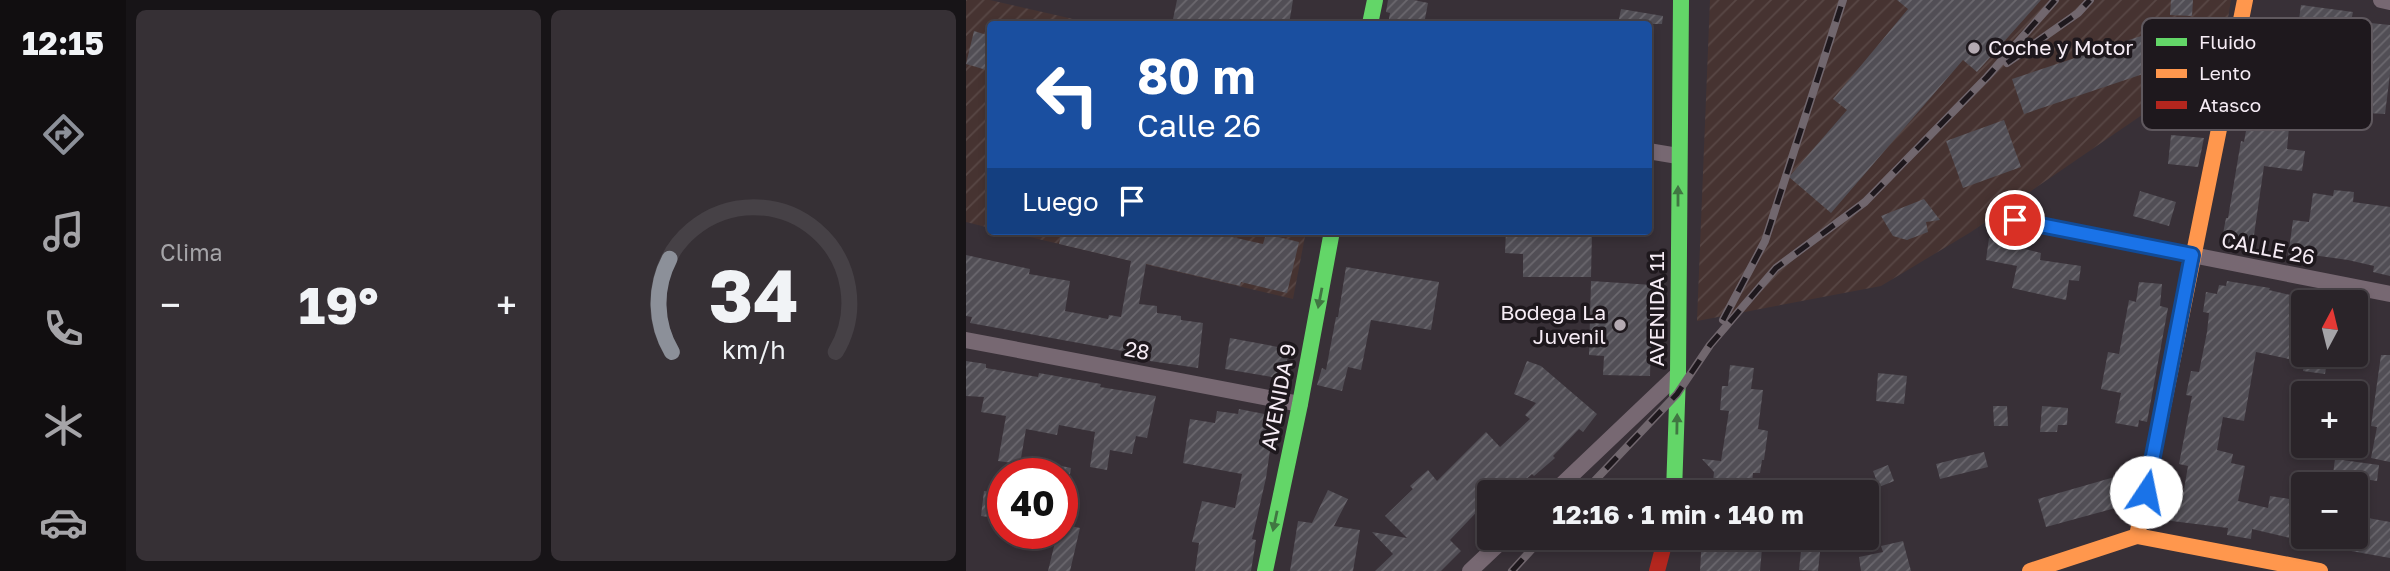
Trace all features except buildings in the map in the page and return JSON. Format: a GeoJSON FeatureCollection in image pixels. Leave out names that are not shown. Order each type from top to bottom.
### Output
{"type":"FeatureCollection","features":[{"type":"Feature","properties":{"kind":"main road"},"geometry":{"type":"LineString","coordinates":[[1371,21],[1375,0]]}},
{"type":"Feature","properties":{"kind":"main road","name":"AVENIDA 11"},"geometry":{"type":"LineString","coordinates":[[1674,480],[1678,374],[1681,0]]}},
{"type":"Feature","properties":{"kind":"main road"},"geometry":{"type":"LineString","coordinates":[[2241,18],[2245,0]]}},
{"type":"Feature","properties":{"kind":"main road"},"geometry":{"type":"LineString","coordinates":[[2137,536],[2218,130]]}},
{"type":"Feature","properties":{"kind":"main road","name":"AVENIDA 9"},"geometry":{"type":"LineString","coordinates":[[1265,571],[1331,235]]}},
{"type":"Feature","properties":{"kind":"main road"},"geometry":{"type":"LineString","coordinates":[[2030,571],[2056,567],[2137,536],[2320,571]]}},
{"type":"Feature","properties":{"kind":"main road"},"geometry":{"type":"LineString","coordinates":[[1657,571],[1663,550]]}},
{"type":"Feature","properties":{"kind":"street"},"geometry":{"type":"LineString","coordinates":[[2381,0],[2390,2]]}},
{"type":"Feature","properties":{"kind":"street"},"geometry":{"type":"LineString","coordinates":[[1652,152],[1678,156]]}},
{"type":"Feature","properties":{"kind":"street","name":"CALLE 26"},"geometry":{"type":"LineString","coordinates":[[2015,220],[2390,294]]}},
{"type":"Feature","properties":{"kind":"street","name":"28"},"geometry":{"type":"LineString","coordinates":[[966,340],[1300,404]]}},
{"type":"Feature","properties":{"kind":"street"},"geometry":{"type":"LineString","coordinates":[[1567,480],[1678,374]]}},
{"type":"Feature","properties":{"kind":"street"},"geometry":{"type":"LineString","coordinates":[[1470,571],[1492,550]]}},
{"type":"Feature","properties":{"kind":"shaded area"},"geometry":{"type":"Polygon","coordinates":[[[966,0],[990,0],[1082,21],[987,21],[987,227],[966,222],[966,0]]]}},
{"type":"Feature","properties":{"kind":"shaded area"},"geometry":{"type":"Polygon","coordinates":[[[1710,0],[2231,0],[2228,18],[2142,18],[2142,115],[1971,232],[1881,286],[1697,321],[1710,0]]]}},
{"type":"Feature","properties":{"kind":"shaded area"},"geometry":{"type":"Polygon","coordinates":[[[1021,235],[1305,235],[1293,299],[1021,235]]]}},
{"type":"Feature","properties":{"kind":"railway"},"geometry":{"type":"LineString","coordinates":[[1723,320],[1765,241],[1843,0]]}},
{"type":"Feature","properties":{"kind":"railway"},"geometry":{"type":"LineString","coordinates":[[1595,480],[1677,394],[1710,345],[1776,268],[1865,202],[1987,77],[2055,0]]}},
{"type":"Feature","properties":{"kind":"railway"},"geometry":{"type":"LineString","coordinates":[[2007,63],[2078,13],[2090,0]]}},
{"type":"Feature","properties":{"kind":"railway"},"geometry":{"type":"LineString","coordinates":[[1512,571],[1531,550]]}},
{"type":"Feature","properties":{"kind":"traffic: fast"},"geometry":{"type":"LineString","coordinates":[[1371,21],[1375,0]]}},
{"type":"Feature","properties":{"kind":"traffic: fast"},"geometry":{"type":"LineString","coordinates":[[1674,480],[1678,374],[1681,0]]}},
{"type":"Feature","properties":{"kind":"traffic: fast"},"geometry":{"type":"LineString","coordinates":[[1265,571],[1331,235]]}},
{"type":"Feature","properties":{"kind":"traffic: slow"},"geometry":{"type":"LineString","coordinates":[[2241,18],[2245,0]]}},
{"type":"Feature","properties":{"kind":"traffic: slow"},"geometry":{"type":"LineString","coordinates":[[2137,536],[2219,130]]}},
{"type":"Feature","properties":{"kind":"traffic: slow"},"geometry":{"type":"LineString","coordinates":[[2030,571],[2137,536],[2320,571]]}},
{"type":"Feature","properties":{"kind":"traffic: jam"},"geometry":{"type":"LineString","coordinates":[[1657,571],[1663,550]]}},
{"type":"Feature","properties":{"kind":"place","name":"Coche y Motor"},"geometry":{"type":"Point","coordinates":[1974,48]}},
{"type":"Feature","properties":{"kind":"place","name":"Bodega La Juvenil"},"geometry":{"type":"Point","coordinates":[1620,325]}},
{"type":"Feature","properties":{"kind":"route"},"geometry":{"type":"LineString","coordinates":[[2015,220],[2192,255],[2146,492]]}}]}
